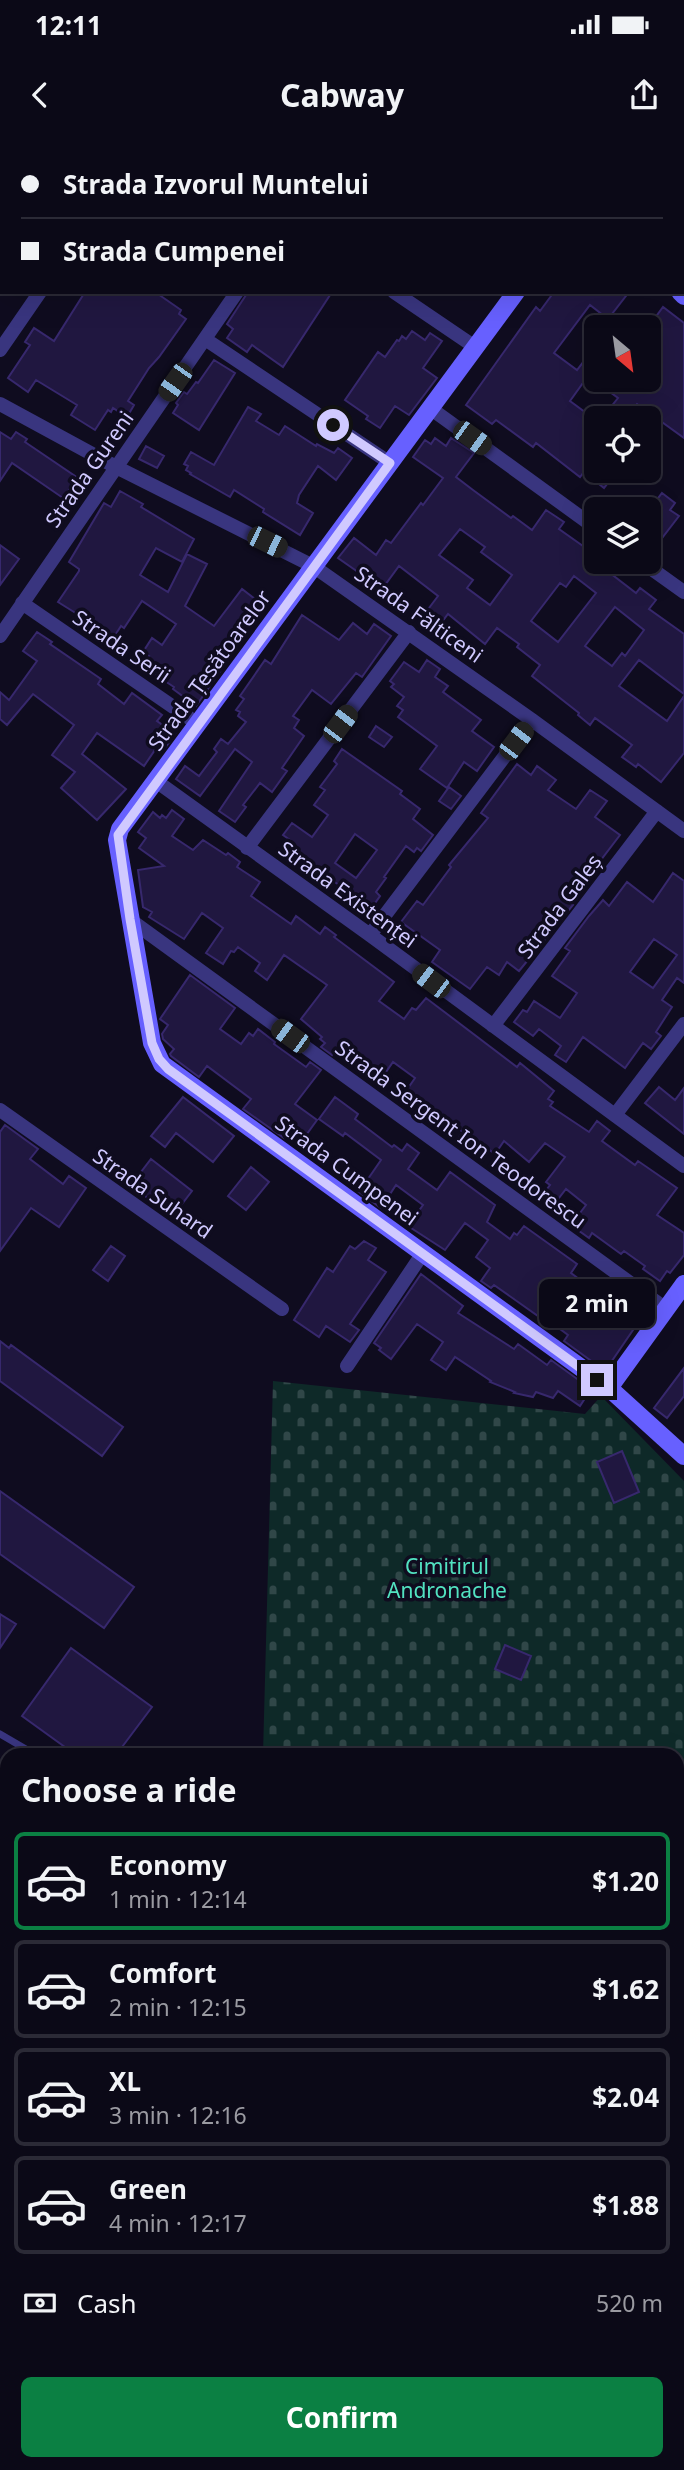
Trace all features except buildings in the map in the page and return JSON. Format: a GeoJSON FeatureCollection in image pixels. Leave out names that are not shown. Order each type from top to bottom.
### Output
{"type":"FeatureCollection","features":[{"type":"Feature","properties":{"kind":"street"},"geometry":{"type":"LineString","coordinates":[[0,350],[39,294]]}},
{"type":"Feature","properties":{"kind":"street","name":"Strada Gureni"},"geometry":{"type":"LineString","coordinates":[[0,636],[236,294]]}},
{"type":"Feature","properties":{"kind":"street"},"geometry":{"type":"LineString","coordinates":[[397,294],[475,347]]}},
{"type":"Feature","properties":{"kind":"street","name":"Strada Țesătoarelor"},"geometry":{"type":"LineString","coordinates":[[117,841],[120,829],[515,294]]}},
{"type":"Feature","properties":{"kind":"street"},"geometry":{"type":"LineString","coordinates":[[205,339],[390,463]]}},
{"type":"Feature","properties":{"kind":"street","name":"Strada Fălticeni"},"geometry":{"type":"LineString","coordinates":[[0,404],[116,467],[313,566],[684,831]]}},
{"type":"Feature","properties":{"kind":"street"},"geometry":{"type":"LineString","coordinates":[[430,408],[584,520]]}},
{"type":"Feature","properties":{"kind":"street"},"geometry":{"type":"LineString","coordinates":[[659,574],[684,592]]}},
{"type":"Feature","properties":{"kind":"street","name":"Strada Serii"},"geometry":{"type":"LineString","coordinates":[[22,603],[198,724]]}},
{"type":"Feature","properties":{"kind":"street"},"geometry":{"type":"LineString","coordinates":[[247,848],[409,632]]}},
{"type":"Feature","properties":{"kind":"street"},"geometry":{"type":"LineString","coordinates":[[370,935],[532,720]]}},
{"type":"Feature","properties":{"kind":"street","name":"Strada Existenței"},"geometry":{"type":"LineString","coordinates":[[156,781],[684,1166]]}},
{"type":"Feature","properties":{"kind":"street","name":"Strada Galeș"},"geometry":{"type":"LineString","coordinates":[[493,1026],[657,811]]}},
{"type":"Feature","properties":{"kind":"street","name":"Strada Cumpenei"},"geometry":{"type":"LineString","coordinates":[[117,841],[152,1043],[162,1064],[609,1388],[683,1454]]}},
{"type":"Feature","properties":{"kind":"street","name":"Strada Sergent Ion Teodorescu"},"geometry":{"type":"LineString","coordinates":[[130,919],[666,1309]]}},
{"type":"Feature","properties":{"kind":"street"},"geometry":{"type":"LineString","coordinates":[[615,1115],[684,1024]]}},
{"type":"Feature","properties":{"kind":"street","name":"Strada Suhard"},"geometry":{"type":"LineString","coordinates":[[0,1110],[282,1309]]}},
{"type":"Feature","properties":{"kind":"street"},"geometry":{"type":"LineString","coordinates":[[347,1366],[423,1253]]}},
{"type":"Feature","properties":{"kind":"street"},"geometry":{"type":"LineString","coordinates":[[609,1388],[684,1284]]}},
{"type":"Feature","properties":{"kind":"lane"},"geometry":{"type":"LineString","coordinates":[[0,1734],[24,1748]]}},
{"type":"Feature","properties":{"kind":"green space","name":"Cimitirul Andronache"},"geometry":{"type":"Polygon","coordinates":[[[273,1381],[585,1414],[601,1396],[684,1481],[684,1748],[263,1748],[273,1381]]]}},
{"type":"Feature","properties":{"kind":"route"},"geometry":{"type":"LineString","coordinates":[[333,425],[390,463],[118,835],[152,1043],[162,1064],[168,1069],[597,1380]]}}]}
